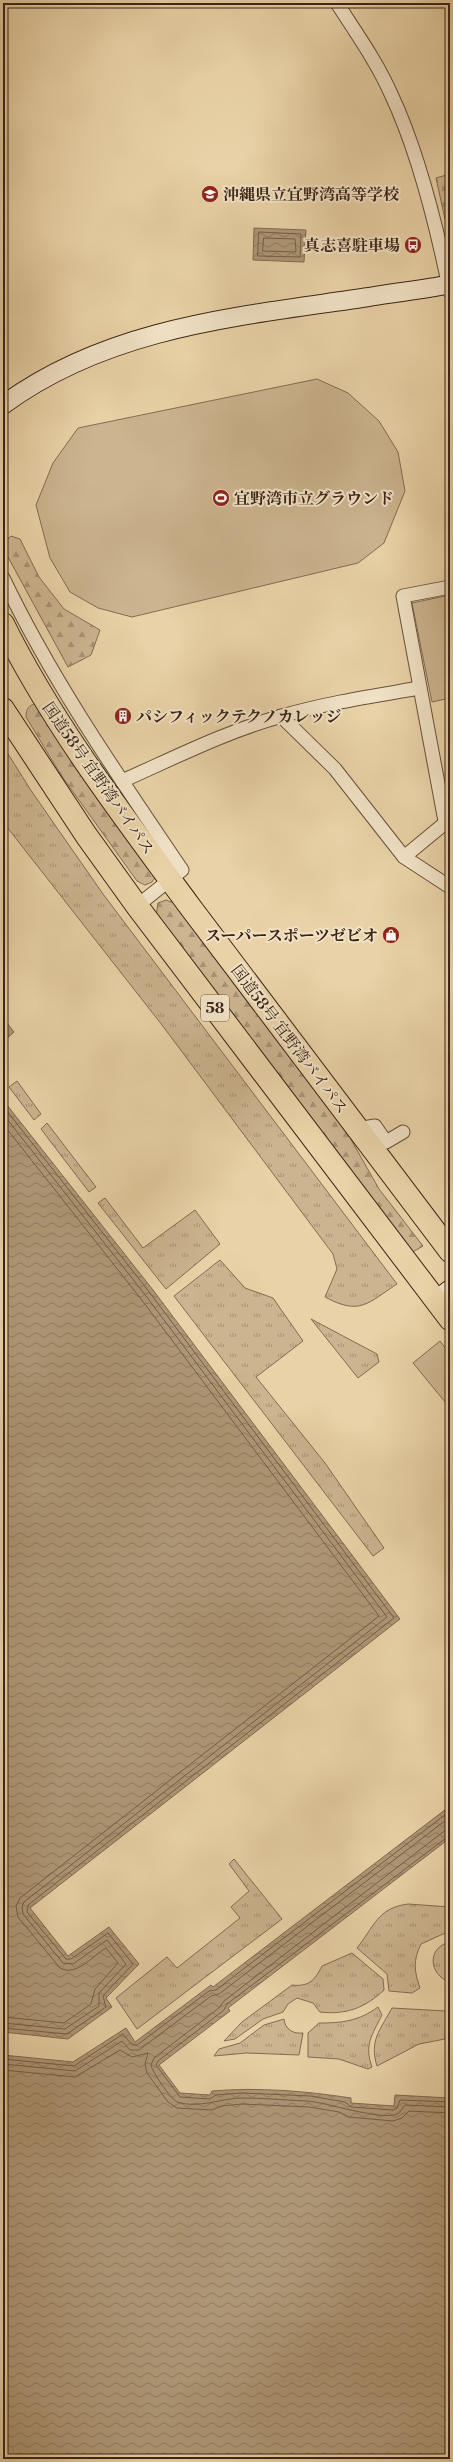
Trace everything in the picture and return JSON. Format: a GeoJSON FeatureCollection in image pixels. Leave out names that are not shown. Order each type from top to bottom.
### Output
{"type":"FeatureCollection","features":[{"type":"Feature","properties":{"kind":"highway","name":"国道58号 宜野湾バイパス"},"geometry":{"type":"LineString","coordinates":[[3,624],[33,682],[106,792],[170,880],[450,1251]]}},
{"type":"Feature","properties":{"kind":"highway","name":"58"},"geometry":{"type":"LineString","coordinates":[[3,709],[86,835],[137,906],[443,1295],[450,1319]]}},
{"type":"Feature","properties":{"kind":"street"},"geometry":{"type":"LineString","coordinates":[[3,405],[59,370],[95,353],[160,331],[242,315],[450,287],[437,232],[405,128],[381,74],[337,3]]}},
{"type":"Feature","properties":{"kind":"street"},"geometry":{"type":"LineString","coordinates":[[3,578],[26,625],[70,704],[182,870],[137,906]]}},
{"type":"Feature","properties":{"kind":"street"},"geometry":{"type":"LineString","coordinates":[[404,857],[447,820],[419,688],[403,596],[450,587]]}},
{"type":"Feature","properties":{"kind":"street"},"geometry":{"type":"LineString","coordinates":[[122,781],[228,734],[281,716],[338,702],[419,688]]}},
{"type":"Feature","properties":{"kind":"street"},"geometry":{"type":"LineString","coordinates":[[281,716],[335,769],[404,857],[450,887]]}},
{"type":"Feature","properties":{"kind":"street"},"geometry":{"type":"LineString","coordinates":[[357,1129],[375,1126],[386,1142],[403,1132]]}},
{"type":"Feature","properties":{"kind":"green space"},"geometry":{"type":"Polygon","coordinates":[[[450,174],[450,242],[436,178],[450,174]]]}},
{"type":"Feature","properties":{"kind":"green space","name":"宜野湾市立グラウンド"},"geometry":{"type":"Polygon","coordinates":[[[317,379],[348,393],[379,421],[398,452],[405,491],[384,543],[358,563],[132,617],[98,608],[70,592],[50,558],[36,505],[53,463],[78,428],[317,379]]]}},
{"type":"Feature","properties":{"kind":"green space"},"geometry":{"type":"Polygon","coordinates":[[[11,536],[20,539],[39,577],[64,609],[100,630],[91,655],[68,667],[3,548],[3,544],[11,536]]]}},
{"type":"Feature","properties":{"kind":"green space"},"geometry":{"type":"Polygon","coordinates":[[[450,595],[450,698],[432,702],[412,603],[450,595]]]}},
{"type":"Feature","properties":{"kind":"green space"},"geometry":{"type":"Polygon","coordinates":[[[36,703],[157,875],[152,882],[145,885],[137,881],[61,775],[26,717],[28,708],[36,703]]]}},
{"type":"Feature","properties":{"kind":"green space"},"geometry":{"type":"Polygon","coordinates":[[[3,746],[32,792],[103,894],[397,1284],[363,1305],[347,1306],[325,1297],[337,1269],[333,1254],[162,1025],[3,822],[3,746]]]}},
{"type":"Feature","properties":{"kind":"green space"},"geometry":{"type":"Polygon","coordinates":[[[166,900],[174,903],[349,1136],[379,1189],[423,1246],[411,1253],[156,916],[158,903],[166,900]]]}},
{"type":"Feature","properties":{"kind":"green space"},"geometry":{"type":"Polygon","coordinates":[[[17,1081],[41,1114],[34,1120],[9,1087],[17,1081]]]}},
{"type":"Feature","properties":{"kind":"green space"},"geometry":{"type":"Polygon","coordinates":[[[47,1123],[96,1187],[89,1192],[41,1129],[47,1123]]]}},
{"type":"Feature","properties":{"kind":"green space"},"geometry":{"type":"Polygon","coordinates":[[[105,1198],[143,1248],[195,1210],[220,1244],[166,1289],[98,1203],[105,1198]]]}},
{"type":"Feature","properties":{"kind":"green space"},"geometry":{"type":"Polygon","coordinates":[[[220,1260],[245,1288],[273,1298],[303,1341],[256,1377],[325,1463],[384,1548],[373,1556],[174,1296],[220,1260]]]}},
{"type":"Feature","properties":{"kind":"green space"},"geometry":{"type":"Polygon","coordinates":[[[311,1319],[377,1354],[379,1362],[358,1378],[311,1319]]]}},
{"type":"Feature","properties":{"kind":"green space"},"geometry":{"type":"Polygon","coordinates":[[[440,1341],[450,1354],[450,1408],[413,1363],[440,1341]]]}},
{"type":"Feature","properties":{"kind":"green space"},"geometry":{"type":"Polygon","coordinates":[[[234,1859],[282,1919],[137,2029],[116,1998],[167,1957],[177,1968],[240,1918],[231,1907],[249,1891],[229,1864],[234,1859]]]}},
{"type":"Feature","properties":{"kind":"green space"},"geometry":{"type":"Polygon","coordinates":[[[408,1904],[450,1907],[450,1933],[443,1934],[421,1944],[418,1950],[415,1966],[416,1976],[420,1988],[412,1993],[389,1991],[387,1974],[357,1948],[372,1926],[383,1914],[398,1906],[408,1904]]]}},
{"type":"Feature","properties":{"kind":"green space"},"geometry":{"type":"Polygon","coordinates":[[[450,1942],[450,1982],[437,1974],[433,1961],[437,1949],[450,1942]]]}},
{"type":"Feature","properties":{"kind":"green space"},"geometry":{"type":"Polygon","coordinates":[[[352,1953],[383,1979],[384,1990],[370,2001],[355,2009],[329,2013],[320,2012],[313,2003],[297,1998],[288,2004],[283,2012],[263,2019],[235,2039],[224,2041],[242,2022],[292,1985],[303,1985],[311,1982],[322,1966],[352,1953]]]}},
{"type":"Feature","properties":{"kind":"green space"},"geometry":{"type":"Polygon","coordinates":[[[378,2007],[382,2015],[372,2034],[369,2046],[372,2067],[368,2069],[339,2059],[308,2057],[308,2033],[319,2023],[350,2020],[371,2012],[378,2007]]]}},
{"type":"Feature","properties":{"kind":"green space"},"geometry":{"type":"Polygon","coordinates":[[[392,2008],[446,2011],[445,2039],[419,2044],[377,2066],[374,2049],[375,2042],[380,2029],[392,2008]]]}},
{"type":"Feature","properties":{"kind":"green space"},"geometry":{"type":"Polygon","coordinates":[[[284,2019],[288,2029],[296,2033],[303,2033],[299,2055],[246,2053],[214,2056],[219,2049],[240,2043],[264,2025],[284,2019]]]}},
{"type":"Feature","properties":{"kind":"water"},"geometry":{"type":"Polygon","coordinates":[[[254,228],[306,230],[304,262],[253,260],[254,228]]]}},
{"type":"Feature","properties":{"kind":"water"},"geometry":{"type":"Polygon","coordinates":[[[3,1018],[14,1032],[3,1042],[3,1018]]]}},
{"type":"Feature","properties":{"kind":"water"},"geometry":{"type":"Polygon","coordinates":[[[3,1100],[153,1290],[400,1619],[30,1908],[68,1956],[109,1927],[139,1964],[106,1998],[112,2007],[68,2039],[3,2032],[3,1100]]]}},
{"type":"Feature","properties":{"kind":"water"},"geometry":{"type":"Polygon","coordinates":[[[450,1806],[450,1838],[228,2008],[230,2011],[159,2065],[180,2093],[210,2095],[212,2091],[247,2089],[282,2090],[351,2098],[351,2103],[394,2106],[395,2095],[450,2098],[450,2459],[3,2459],[3,2055],[73,2062],[126,2028],[135,2042],[211,1985],[213,1987],[450,1806]]]}},
{"type":"Feature","properties":{"kind":"place","name":"沖縄県立宜野湾高等学校"},"geometry":{"type":"Point","coordinates":[210,194]}},
{"type":"Feature","properties":{"kind":"place","name":"真志喜駐車場"},"geometry":{"type":"Point","coordinates":[413,245]}},
{"type":"Feature","properties":{"kind":"place","name":"宜野湾市立グラウンド"},"geometry":{"type":"Point","coordinates":[221,498]}},
{"type":"Feature","properties":{"kind":"place","name":"パシフィックテクノカレッジ"},"geometry":{"type":"Point","coordinates":[123,716]}},
{"type":"Feature","properties":{"kind":"place","name":"スーパースポーツゼビオ"},"geometry":{"type":"Point","coordinates":[391,935]}}]}
